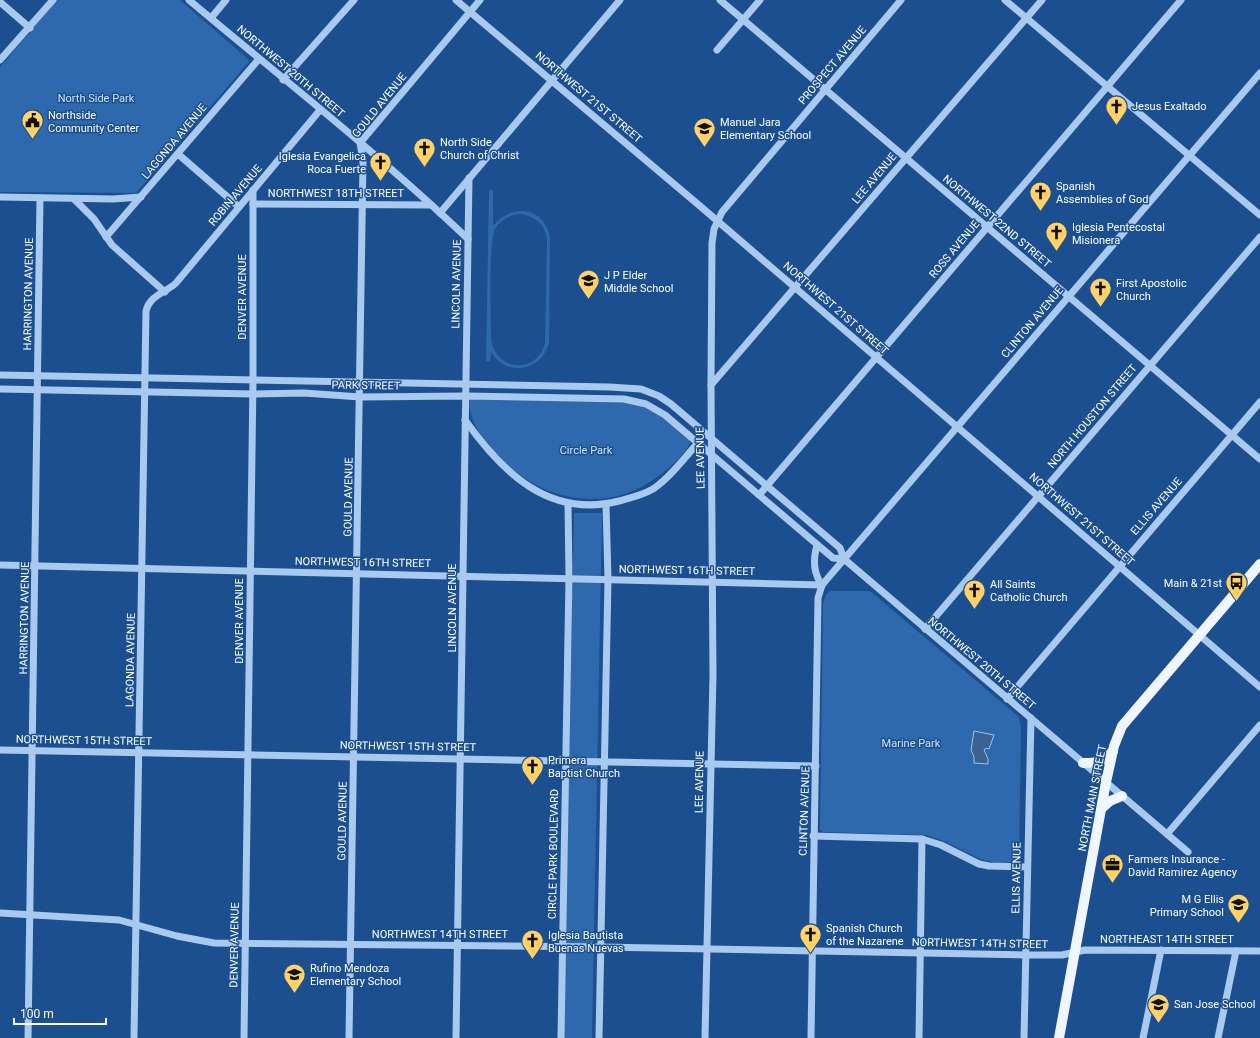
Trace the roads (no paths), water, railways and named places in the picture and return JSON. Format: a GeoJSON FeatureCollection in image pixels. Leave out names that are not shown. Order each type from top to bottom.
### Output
{"type":"FeatureCollection","features":[{"type":"Feature","properties":{"kind":"main road","name":"NORTH MAIN STREET"},"geometry":{"type":"LineString","coordinates":[[1059,1038],[1106,782],[1113,751],[1122,726],[1260,564]]}},
{"type":"Feature","properties":{"kind":"main road"},"geometry":{"type":"LineString","coordinates":[[1083,763],[1094,763],[1106,759],[1113,751]]}},
{"type":"Feature","properties":{"kind":"main road"},"geometry":{"type":"LineString","coordinates":[[1102,808],[1110,801],[1122,796]]}},
{"type":"Feature","properties":{"kind":"street"},"geometry":{"type":"LineString","coordinates":[[0,60],[30,28],[53,0]]}},
{"type":"Feature","properties":{"kind":"street","name":"NORTHWEST 20TH STREET"},"geometry":{"type":"LineString","coordinates":[[189,0],[360,143],[468,239]]}},
{"type":"Feature","properties":{"kind":"street"},"geometry":{"type":"LineString","coordinates":[[211,18],[226,0]]}},
{"type":"Feature","properties":{"kind":"street"},"geometry":{"type":"LineString","coordinates":[[283,80],[354,0]]}},
{"type":"Feature","properties":{"kind":"street","name":"NORTHWEST 21ST STREET"},"geometry":{"type":"LineString","coordinates":[[456,0],[718,221],[1260,687]]}},
{"type":"Feature","properties":{"kind":"street","name":"GOULD AVENUE"},"geometry":{"type":"LineString","coordinates":[[350,1038],[360,397],[362,161],[360,143],[480,0]]}},
{"type":"Feature","properties":{"kind":"street"},"geometry":{"type":"LineString","coordinates":[[440,213],[620,0]]}},
{"type":"Feature","properties":{"kind":"street","name":"NORTHWEST 22ND STREET"},"geometry":{"type":"LineString","coordinates":[[720,0],[1260,459]]}},
{"type":"Feature","properties":{"kind":"street"},"geometry":{"type":"LineString","coordinates":[[717,50],[760,0]]}},
{"type":"Feature","properties":{"kind":"street","name":"PROSPECT AVENUE"},"geometry":{"type":"LineString","coordinates":[[711,385],[712,243],[722,212],[901,0]]}},
{"type":"Feature","properties":{"kind":"street"},"geometry":{"type":"LineString","coordinates":[[1005,0],[1260,215]]}},
{"type":"Feature","properties":{"kind":"street","name":"LEE AVENUE"},"geometry":{"type":"LineString","coordinates":[[705,1038],[713,676],[711,582],[712,455],[710,437],[711,385],[1042,0]]}},
{"type":"Feature","properties":{"kind":"street","name":"ROSS AVENUE"},"geometry":{"type":"LineString","coordinates":[[759,495],[1181,0]]}},
{"type":"Feature","properties":{"kind":"street"},"geometry":{"type":"LineString","coordinates":[[0,2],[30,28]]}},
{"type":"Feature","properties":{"kind":"street","name":"LAGONDA AVENUE"},"geometry":{"type":"LineString","coordinates":[[106,237],[259,59]]}},
{"type":"Feature","properties":{"kind":"street","name":"CLINTON AVENUE"},"geometry":{"type":"LineString","coordinates":[[811,1038],[813,836],[816,766],[818,598],[822,585],[1260,73]]}},
{"type":"Feature","properties":{"kind":"street","name":"ROBIN AVENUE"},"geometry":{"type":"LineString","coordinates":[[165,292],[176,283],[320,110]]}},
{"type":"Feature","properties":{"kind":"street"},"geometry":{"type":"LineString","coordinates":[[178,154],[239,207]]}},
{"type":"Feature","properties":{"kind":"street","name":"LINCOLN AVENUE"},"geometry":{"type":"LineString","coordinates":[[456,1038],[462,759],[465,384],[469,178]]}},
{"type":"Feature","properties":{"kind":"street","name":"NORTHWEST 18TH STREET"},"geometry":{"type":"LineString","coordinates":[[253,190],[254,204],[431,205]]}},
{"type":"Feature","properties":{"kind":"street"},"geometry":{"type":"LineString","coordinates":[[0,197],[74,199],[141,197]]}},
{"type":"Feature","properties":{"kind":"street","name":"HARRINGTON AVENUE"},"geometry":{"type":"LineString","coordinates":[[28,1038],[39,376],[40,198]]}},
{"type":"Feature","properties":{"kind":"street"},"geometry":{"type":"LineString","coordinates":[[74,199],[94,219],[112,245],[165,292]]}},
{"type":"Feature","properties":{"kind":"street","name":"DENVER AVENUE"},"geometry":{"type":"LineString","coordinates":[[244,1038],[249,754],[254,204]]}},
{"type":"Feature","properties":{"kind":"street","name":"NORTH HOUSTON STREET"},"geometry":{"type":"LineString","coordinates":[[925,629],[1149,365],[1260,237]]}},
{"type":"Feature","properties":{"kind":"street","name":"LAGONDA AVENUE"},"geometry":{"type":"LineString","coordinates":[[134,1038],[135,924],[140,752],[146,311],[151,299],[165,292]]}},
{"type":"Feature","properties":{"kind":"street","name":"PARK STREET"},"geometry":{"type":"LineString","coordinates":[[0,375],[609,387],[641,389],[659,396],[671,404],[710,437]]}},
{"type":"Feature","properties":{"kind":"street","name":"PARK STREET"},"geometry":{"type":"LineString","coordinates":[[0,389],[253,394],[304,393],[360,397],[465,396],[636,400],[665,415],[712,455]]}},
{"type":"Feature","properties":{"kind":"street","name":"ELLIS AVENUE"},"geometry":{"type":"LineString","coordinates":[[1007,699],[1260,402]]}},
{"type":"Feature","properties":{"kind":"street"},"geometry":{"type":"LineString","coordinates":[[465,420],[486,449],[508,471],[544,494],[582,505],[606,504],[633,497],[653,489],[698,443]]}},
{"type":"Feature","properties":{"kind":"street","name":"NORTHWEST 20TH STREET"},"geometry":{"type":"LineString","coordinates":[[710,437],[840,548],[844,559],[1007,699],[1168,833],[1188,852]]}},
{"type":"Feature","properties":{"kind":"street","name":"NORTHWEST 20TH STREET"},"geometry":{"type":"LineString","coordinates":[[712,455],[832,558],[844,559]]}},
{"type":"Feature","properties":{"kind":"street","name":"CIRCLE PARK BOULEVARD"},"geometry":{"type":"LineString","coordinates":[[561,1038],[569,578],[568,502]]}},
{"type":"Feature","properties":{"kind":"street"},"geometry":{"type":"LineString","coordinates":[[599,1038],[608,579],[606,504]]}},
{"type":"Feature","properties":{"kind":"street"},"geometry":{"type":"LineString","coordinates":[[817,545],[815,553],[815,572],[822,585]]}},
{"type":"Feature","properties":{"kind":"street","name":"NORTHWEST 16TH STREET"},"geometry":{"type":"LineString","coordinates":[[0,566],[463,575],[822,585]]}},
{"type":"Feature","properties":{"kind":"street","name":"ELLIS AVENUE"},"geometry":{"type":"LineString","coordinates":[[1024,1038],[1030,718]]}},
{"type":"Feature","properties":{"kind":"street"},"geometry":{"type":"LineString","coordinates":[[1168,833],[1260,725]]}},
{"type":"Feature","properties":{"kind":"street","name":"NORTHWEST 15TH STREET"},"geometry":{"type":"LineString","coordinates":[[0,750],[816,766]]}},
{"type":"Feature","properties":{"kind":"street"},"geometry":{"type":"LineString","coordinates":[[813,836],[922,839],[942,845],[984,865],[1007,868],[1028,867]]}},
{"type":"Feature","properties":{"kind":"street"},"geometry":{"type":"LineString","coordinates":[[919,1038],[922,839]]}},
{"type":"Feature","properties":{"kind":"street","name":"NORTHWEST 14TH STREET"},"geometry":{"type":"LineString","coordinates":[[0,913],[119,920],[177,936],[214,943],[562,946],[1026,955],[1062,955],[1075,952]]}},
{"type":"Feature","properties":{"kind":"street","name":"NORTHEAST 14TH STREET"},"geometry":{"type":"LineString","coordinates":[[1075,952],[1085,950],[1260,951]]}},
{"type":"Feature","properties":{"kind":"street"},"geometry":{"type":"LineString","coordinates":[[1143,1038],[1161,950]]}},
{"type":"Feature","properties":{"kind":"street"},"geometry":{"type":"LineString","coordinates":[[1218,1038],[1236,951]]}},
{"type":"Feature","properties":{"kind":"place","name":"Jesus Exaltado"},"geometry":{"type":"Point","coordinates":[1116,126]}},
{"type":"Feature","properties":{"kind":"place","name":"Northside Community Center"},"geometry":{"type":"Point","coordinates":[33,140]}},
{"type":"Feature","properties":{"kind":"place","name":"Manuel Jara Elementary School"},"geometry":{"type":"Point","coordinates":[705,148]}},
{"type":"Feature","properties":{"kind":"place","name":"North Side Church of Christ"},"geometry":{"type":"Point","coordinates":[425,168]}},
{"type":"Feature","properties":{"kind":"place","name":"Iglesia Evangelica Roca Fuerte"},"geometry":{"type":"Point","coordinates":[381,182]}},
{"type":"Feature","properties":{"kind":"place","name":"Spanish Assemblies of God"},"geometry":{"type":"Point","coordinates":[1041,212]}},
{"type":"Feature","properties":{"kind":"place","name":"Iglesia Pentecostal Misionera"},"geometry":{"type":"Point","coordinates":[1057,252]}},
{"type":"Feature","properties":{"kind":"place","name":"J P Elder Middle School"},"geometry":{"type":"Point","coordinates":[589,300]}},
{"type":"Feature","properties":{"kind":"place","name":"First Apostolic Church"},"geometry":{"type":"Point","coordinates":[1101,308]}},
{"type":"Feature","properties":{"kind":"place","name":"Main & 21st"},"geometry":{"type":"Point","coordinates":[1237,602]}},
{"type":"Feature","properties":{"kind":"place","name":"All Saints Catholic Church"},"geometry":{"type":"Point","coordinates":[974,610]}},
{"type":"Feature","properties":{"kind":"place","name":"Primera Baptist Church"},"geometry":{"type":"Point","coordinates":[533,786]}},
{"type":"Feature","properties":{"kind":"place","name":"Farmers Insurance - David Ramirez Agency"},"geometry":{"type":"Point","coordinates":[1112,884]}},
{"type":"Feature","properties":{"kind":"place","name":"M G Ellis Primary School"},"geometry":{"type":"Point","coordinates":[1239,924]}},
{"type":"Feature","properties":{"kind":"place","name":"Spanish Church of the Nazarene"},"geometry":{"type":"Point","coordinates":[810,954]}},
{"type":"Feature","properties":{"kind":"place","name":"Iglesia Bautista Buenas Nuevas"},"geometry":{"type":"Point","coordinates":[532,960]}},
{"type":"Feature","properties":{"kind":"place","name":"Rufino Mendoza Elementary School"},"geometry":{"type":"Point","coordinates":[294,994]}},
{"type":"Feature","properties":{"kind":"place","name":"San Jose School"},"geometry":{"type":"Point","coordinates":[1158,1024]}},
{"type":"Feature","properties":{"kind":"park label","name":"North Side Park"},"geometry":{"type":"Point","coordinates":[96,98]}},
{"type":"Feature","properties":{"kind":"park label","name":"Circle Park"},"geometry":{"type":"Point","coordinates":[586,450]}},
{"type":"Feature","properties":{"kind":"park label","name":"Marine Park"},"geometry":{"type":"Point","coordinates":[911,743]}}]}
